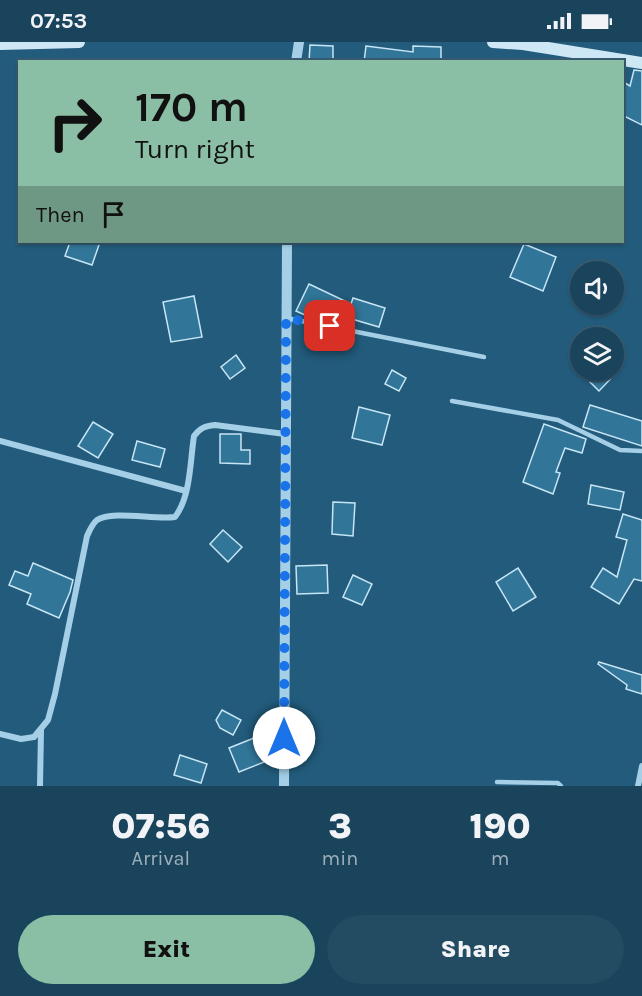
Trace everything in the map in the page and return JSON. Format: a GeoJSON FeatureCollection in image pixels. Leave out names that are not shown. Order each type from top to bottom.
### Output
{"type":"FeatureCollection","features":[{"type":"Feature","properties":{"kind":"main road"},"geometry":{"type":"LineString","coordinates":[[0,44],[80,42]]}},
{"type":"Feature","properties":{"kind":"main road"},"geometry":{"type":"LineString","coordinates":[[493,42],[557,46],[642,63]]}},
{"type":"Feature","properties":{"kind":"street"},"geometry":{"type":"LineString","coordinates":[[296,60],[298,42]]}},
{"type":"Feature","properties":{"kind":"street"},"geometry":{"type":"LineString","coordinates":[[284,786],[287,243]]}},
{"type":"Feature","properties":{"kind":"street"},"geometry":{"type":"LineString","coordinates":[[0,734],[21,739],[34,737],[48,720],[87,536],[93,524],[109,516],[175,517],[186,491],[194,436],[206,426],[215,425],[285,434]]}},
{"type":"Feature","properties":{"kind":"street"},"geometry":{"type":"LineString","coordinates":[[0,441],[186,491]]}},
{"type":"Feature","properties":{"kind":"street"},"geometry":{"type":"LineString","coordinates":[[40,786],[41,729]]}},
{"type":"Feature","properties":{"kind":"street"},"geometry":{"type":"LineString","coordinates":[[638,786],[642,766]]}},
{"type":"Feature","properties":{"kind":"lane"},"geometry":{"type":"LineString","coordinates":[[286,318],[484,357]]}},
{"type":"Feature","properties":{"kind":"lane"},"geometry":{"type":"LineString","coordinates":[[452,401],[558,420],[620,450],[642,451]]}},
{"type":"Feature","properties":{"kind":"lane"},"geometry":{"type":"LineString","coordinates":[[497,782],[558,783],[561,786]]}},
{"type":"Feature","properties":{"kind":"building"},"geometry":{"type":"Polygon","coordinates":[[[310,45],[333,46],[333,60],[309,60],[310,45]]]}},
{"type":"Feature","properties":{"kind":"building"},"geometry":{"type":"Polygon","coordinates":[[[366,46],[413,52],[413,46],[441,47],[441,60],[364,60],[366,46]]]}},
{"type":"Feature","properties":{"kind":"building"},"geometry":{"type":"Polygon","coordinates":[[[634,70],[642,71],[642,125],[624,116],[624,82],[630,86],[634,70]]]}},
{"type":"Feature","properties":{"kind":"building"},"geometry":{"type":"Polygon","coordinates":[[[70,243],[100,243],[92,265],[65,256],[70,243]]]}},
{"type":"Feature","properties":{"kind":"building"},"geometry":{"type":"Polygon","coordinates":[[[524,244],[556,257],[543,291],[510,277],[524,244]]]}},
{"type":"Feature","properties":{"kind":"building"},"geometry":{"type":"Polygon","coordinates":[[[309,284],[351,304],[353,298],[385,308],[379,327],[328,312],[324,321],[296,311],[309,284]]]}},
{"type":"Feature","properties":{"kind":"building"},"geometry":{"type":"Polygon","coordinates":[[[194,296],[202,337],[171,342],[163,302],[194,296]]]}},
{"type":"Feature","properties":{"kind":"building"},"geometry":{"type":"Polygon","coordinates":[[[236,355],[245,368],[230,379],[221,367],[236,355]]]}},
{"type":"Feature","properties":{"kind":"building"},"geometry":{"type":"Polygon","coordinates":[[[392,370],[406,378],[399,391],[385,384],[392,370]]]}},
{"type":"Feature","properties":{"kind":"building"},"geometry":{"type":"Polygon","coordinates":[[[591,381],[609,381],[599,391],[591,381]]]}},
{"type":"Feature","properties":{"kind":"building"},"geometry":{"type":"Polygon","coordinates":[[[590,405],[642,421],[642,446],[583,427],[590,405]]]}},
{"type":"Feature","properties":{"kind":"building"},"geometry":{"type":"Polygon","coordinates":[[[359,407],[390,415],[382,445],[352,438],[359,407]]]}},
{"type":"Feature","properties":{"kind":"building"},"geometry":{"type":"Polygon","coordinates":[[[93,422],[113,434],[98,458],[78,446],[93,422]]]}},
{"type":"Feature","properties":{"kind":"building"},"geometry":{"type":"Polygon","coordinates":[[[544,424],[586,439],[582,453],[565,448],[556,472],[560,473],[553,494],[523,482],[544,424]]]}},
{"type":"Feature","properties":{"kind":"building"},"geometry":{"type":"Polygon","coordinates":[[[220,434],[241,434],[241,450],[250,450],[250,464],[220,463],[220,434]]]}},
{"type":"Feature","properties":{"kind":"building"},"geometry":{"type":"Polygon","coordinates":[[[137,441],[165,449],[160,467],[132,460],[137,441]]]}},
{"type":"Feature","properties":{"kind":"building"},"geometry":{"type":"Polygon","coordinates":[[[591,485],[624,492],[620,510],[588,504],[591,485]]]}},
{"type":"Feature","properties":{"kind":"building"},"geometry":{"type":"Polygon","coordinates":[[[333,502],[355,503],[353,536],[332,534],[333,502]]]}},
{"type":"Feature","properties":{"kind":"building"},"geometry":{"type":"Polygon","coordinates":[[[623,514],[642,520],[642,581],[634,579],[619,604],[591,587],[603,568],[617,577],[627,540],[616,537],[623,514]]]}},
{"type":"Feature","properties":{"kind":"building"},"geometry":{"type":"Polygon","coordinates":[[[223,530],[242,547],[228,562],[210,544],[223,530]]]}},
{"type":"Feature","properties":{"kind":"building"},"geometry":{"type":"Polygon","coordinates":[[[33,563],[73,580],[59,618],[27,604],[31,594],[9,585],[15,571],[28,576],[33,563]]]}},
{"type":"Feature","properties":{"kind":"building"},"geometry":{"type":"Polygon","coordinates":[[[327,565],[328,593],[297,594],[296,566],[327,565]]]}},
{"type":"Feature","properties":{"kind":"building"},"geometry":{"type":"Polygon","coordinates":[[[518,568],[536,597],[513,611],[496,582],[518,568]]]}},
{"type":"Feature","properties":{"kind":"building"},"geometry":{"type":"Polygon","coordinates":[[[353,575],[372,584],[362,605],[343,597],[353,575]]]}},
{"type":"Feature","properties":{"kind":"building"},"geometry":{"type":"Polygon","coordinates":[[[599,662],[642,675],[642,694],[626,689],[627,685],[598,664],[599,662]]]}},
{"type":"Feature","properties":{"kind":"building"},"geometry":{"type":"Polygon","coordinates":[[[222,710],[241,720],[233,735],[220,728],[216,720],[222,710]]]}},
{"type":"Feature","properties":{"kind":"building"},"geometry":{"type":"Polygon","coordinates":[[[254,738],[264,762],[239,772],[229,748],[254,738]]]}},
{"type":"Feature","properties":{"kind":"building"},"geometry":{"type":"Polygon","coordinates":[[[180,755],[207,764],[201,783],[174,775],[180,755]]]}},
{"type":"Feature","properties":{"kind":"route"},"geometry":{"type":"LineString","coordinates":[[284,738],[286,318],[330,326]]}}]}
